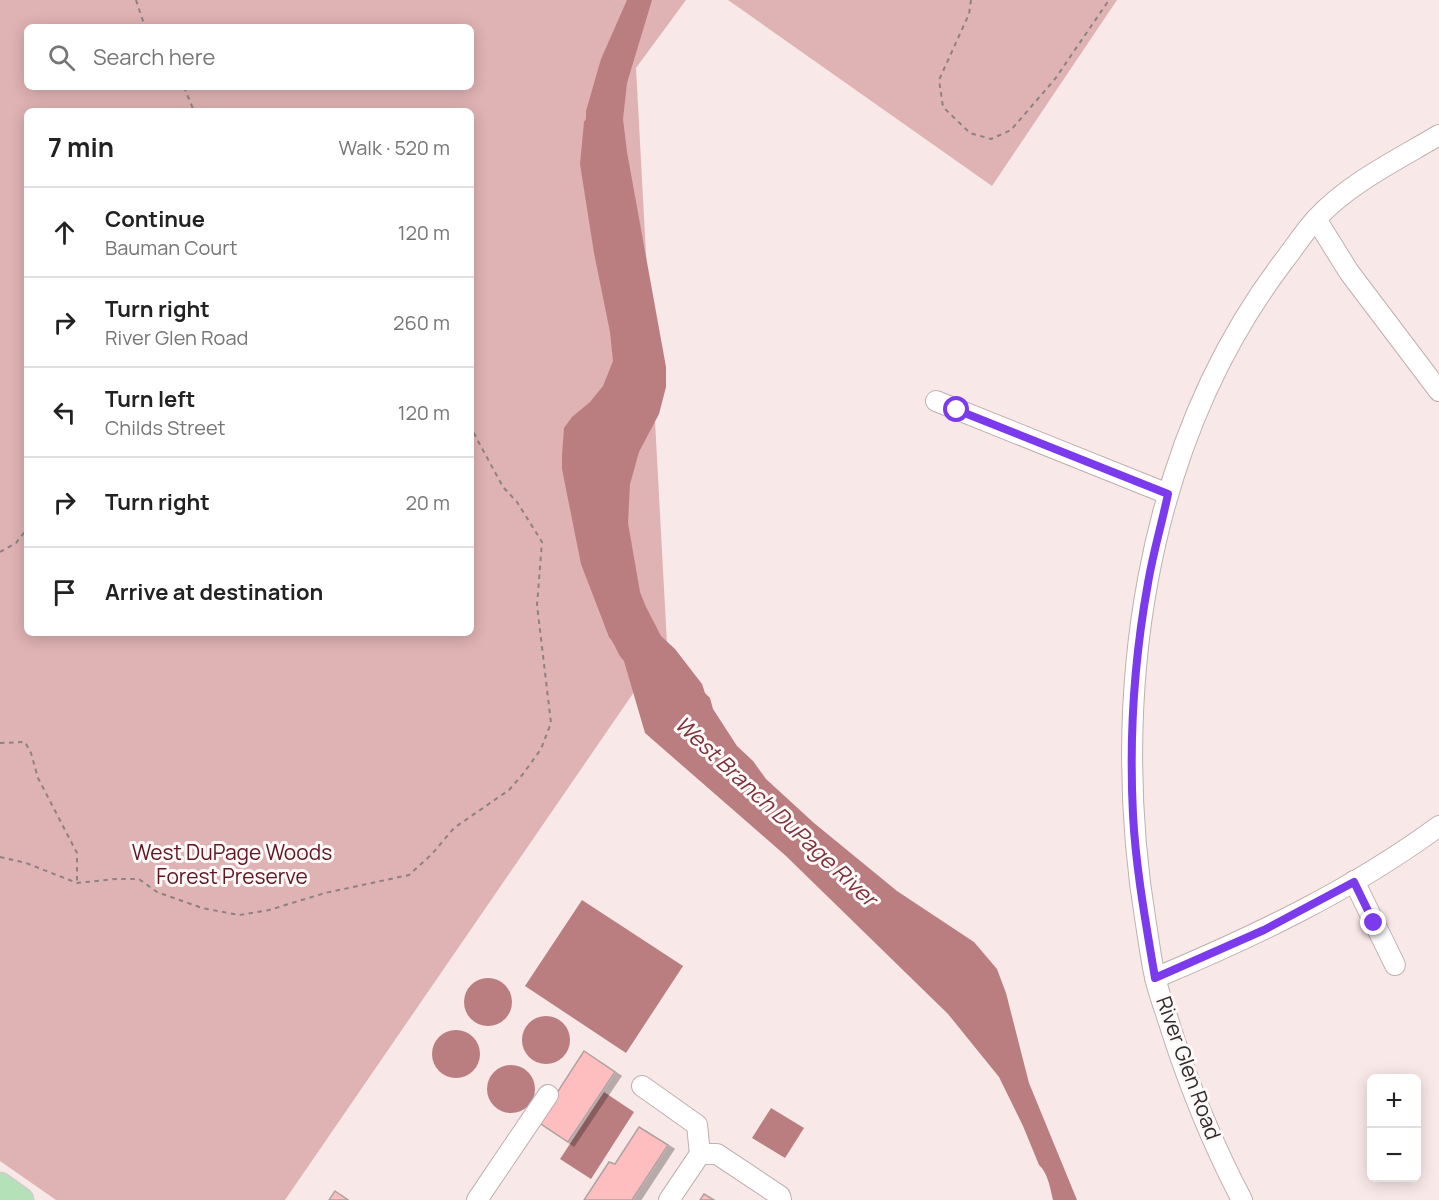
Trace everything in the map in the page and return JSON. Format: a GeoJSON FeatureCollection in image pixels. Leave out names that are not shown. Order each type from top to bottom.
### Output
{"type":"FeatureCollection","features":[{"type":"Feature","properties":{"kind":"main road"},"geometry":{"type":"LineString","coordinates":[[0,1185],[21,1200]]}},
{"type":"Feature","properties":{"kind":"street","name":"River Glen Road"},"geometry":{"type":"LineString","coordinates":[[1242,1200],[1195,1098],[1155,978],[1137,863],[1133,817],[1132,727],[1135,673],[1149,580],[1168,494],[1203,399],[1230,345],[1267,283],[1316,219],[1347,191],[1439,135]]}},
{"type":"Feature","properties":{"kind":"street"},"geometry":{"type":"LineString","coordinates":[[1316,219],[1349,272],[1439,391]]}},
{"type":"Feature","properties":{"kind":"street"},"geometry":{"type":"LineString","coordinates":[[936,401],[1168,494]]}},
{"type":"Feature","properties":{"kind":"street"},"geometry":{"type":"LineString","coordinates":[[1155,978],[1264,930],[1354,882],[1439,826]]}},
{"type":"Feature","properties":{"kind":"street"},"geometry":{"type":"LineString","coordinates":[[1354,882],[1395,965]]}},
{"type":"Feature","properties":{"kind":"street"},"geometry":{"type":"LineString","coordinates":[[642,1086],[698,1125],[700,1154],[669,1200]]}},
{"type":"Feature","properties":{"kind":"street"},"geometry":{"type":"LineString","coordinates":[[477,1200],[549,1095]]}},
{"type":"Feature","properties":{"kind":"street"},"geometry":{"type":"LineString","coordinates":[[700,1154],[717,1154],[780,1196],[781,1200]]}},
{"type":"Feature","properties":{"kind":"path"},"geometry":{"type":"LineString","coordinates":[[136,0],[144,24]]}},
{"type":"Feature","properties":{"kind":"path"},"geometry":{"type":"LineString","coordinates":[[971,0],[969,14],[939,80],[943,107],[970,134],[991,139],[1011,130],[1055,79],[1108,0]]}},
{"type":"Feature","properties":{"kind":"path"},"geometry":{"type":"LineString","coordinates":[[185,90],[193,108]]}},
{"type":"Feature","properties":{"kind":"path"},"geometry":{"type":"LineString","coordinates":[[0,857],[26,863],[77,883],[139,879],[157,892],[202,908],[239,915],[269,910],[326,893],[409,875],[432,855],[454,828],[509,790],[524,774],[541,749],[551,723],[537,605],[542,542],[517,502],[503,487],[474,434]]}},
{"type":"Feature","properties":{"kind":"path"},"geometry":{"type":"LineString","coordinates":[[0,552],[16,543],[24,533]]}},
{"type":"Feature","properties":{"kind":"path"},"geometry":{"type":"LineString","coordinates":[[0,743],[25,742],[31,753],[38,778],[77,853],[77,883]]}},
{"type":"Feature","properties":{"kind":"green space","name":"West DuPage Woods Forest Preserve"},"geometry":{"type":"Polygon","coordinates":[[[0,0],[686,0],[636,68],[667,644],[285,1200],[56,1200],[0,1161],[0,0]]]}},
{"type":"Feature","properties":{"kind":"green space"},"geometry":{"type":"Polygon","coordinates":[[[728,0],[1117,0],[992,186],[728,0]]]}},
{"type":"Feature","properties":{"kind":"water","name":"West Branch DuPage River"},"geometry":{"type":"Polygon","coordinates":[[[627,0],[652,0],[627,83],[623,119],[666,367],[666,387],[659,414],[639,452],[630,484],[628,523],[640,592],[661,636],[675,649],[702,684],[713,709],[737,746],[753,761],[766,779],[814,823],[897,891],[974,942],[997,969],[1006,993],[1029,1083],[1077,1200],[1053,1200],[1047,1176],[1039,1165],[999,1077],[948,1014],[786,856],[645,733],[624,661],[609,637],[581,564],[562,469],[564,428],[603,386],[613,361],[610,332],[594,253],[580,164],[586,111],[601,59],[627,0]]]}},
{"type":"Feature","properties":{"kind":"water"},"geometry":{"type":"Polygon","coordinates":[[[582,900],[683,966],[626,1053],[525,986],[582,900]]]}},
{"type":"Feature","properties":{"kind":"water"},"geometry":{"type":"Polygon","coordinates":[[[488,978],[505,985],[512,1002],[505,1019],[488,1026],[471,1019],[464,1002],[471,985],[488,978]]]}},
{"type":"Feature","properties":{"kind":"water"},"geometry":{"type":"Polygon","coordinates":[[[546,1016],[563,1023],[570,1040],[563,1057],[546,1064],[529,1057],[522,1040],[529,1023],[546,1016]]]}},
{"type":"Feature","properties":{"kind":"water"},"geometry":{"type":"Polygon","coordinates":[[[456,1030],[473,1037],[480,1054],[473,1071],[456,1078],[439,1071],[432,1054],[439,1037],[456,1030]]]}},
{"type":"Feature","properties":{"kind":"water"},"geometry":{"type":"Polygon","coordinates":[[[511,1065],[528,1072],[535,1089],[528,1106],[511,1113],[494,1106],[487,1089],[494,1072],[511,1065]]]}},
{"type":"Feature","properties":{"kind":"water"},"geometry":{"type":"Polygon","coordinates":[[[604,1092],[634,1112],[591,1179],[560,1159],[604,1092]]]}},
{"type":"Feature","properties":{"kind":"water"},"geometry":{"type":"Polygon","coordinates":[[[771,1108],[804,1128],[785,1158],[752,1138],[771,1108]]]}},
{"type":"Feature","properties":{"kind":"building"},"geometry":{"type":"Polygon","coordinates":[[[584,1051],[615,1072],[568,1142],[538,1122],[584,1051]]]}},
{"type":"Feature","properties":{"kind":"building"},"geometry":{"type":"Polygon","coordinates":[[[639,1127],[668,1145],[632,1200],[584,1200],[609,1162],[615,1164],[639,1127]]]}},
{"type":"Feature","properties":{"kind":"building"},"geometry":{"type":"Polygon","coordinates":[[[335,1191],[348,1200],[329,1200],[335,1191]]]}},
{"type":"Feature","properties":{"kind":"building"},"geometry":{"type":"Polygon","coordinates":[[[704,1194],[714,1200],[700,1200],[704,1194]]]}},
{"type":"Feature","properties":{"kind":"route"},"geometry":{"type":"LineString","coordinates":[[957,410],[1168,494],[1141,627],[1132,717],[1131,768],[1137,863],[1155,978],[1235,944],[1301,912],[1354,882],[1374,923]]}}]}
